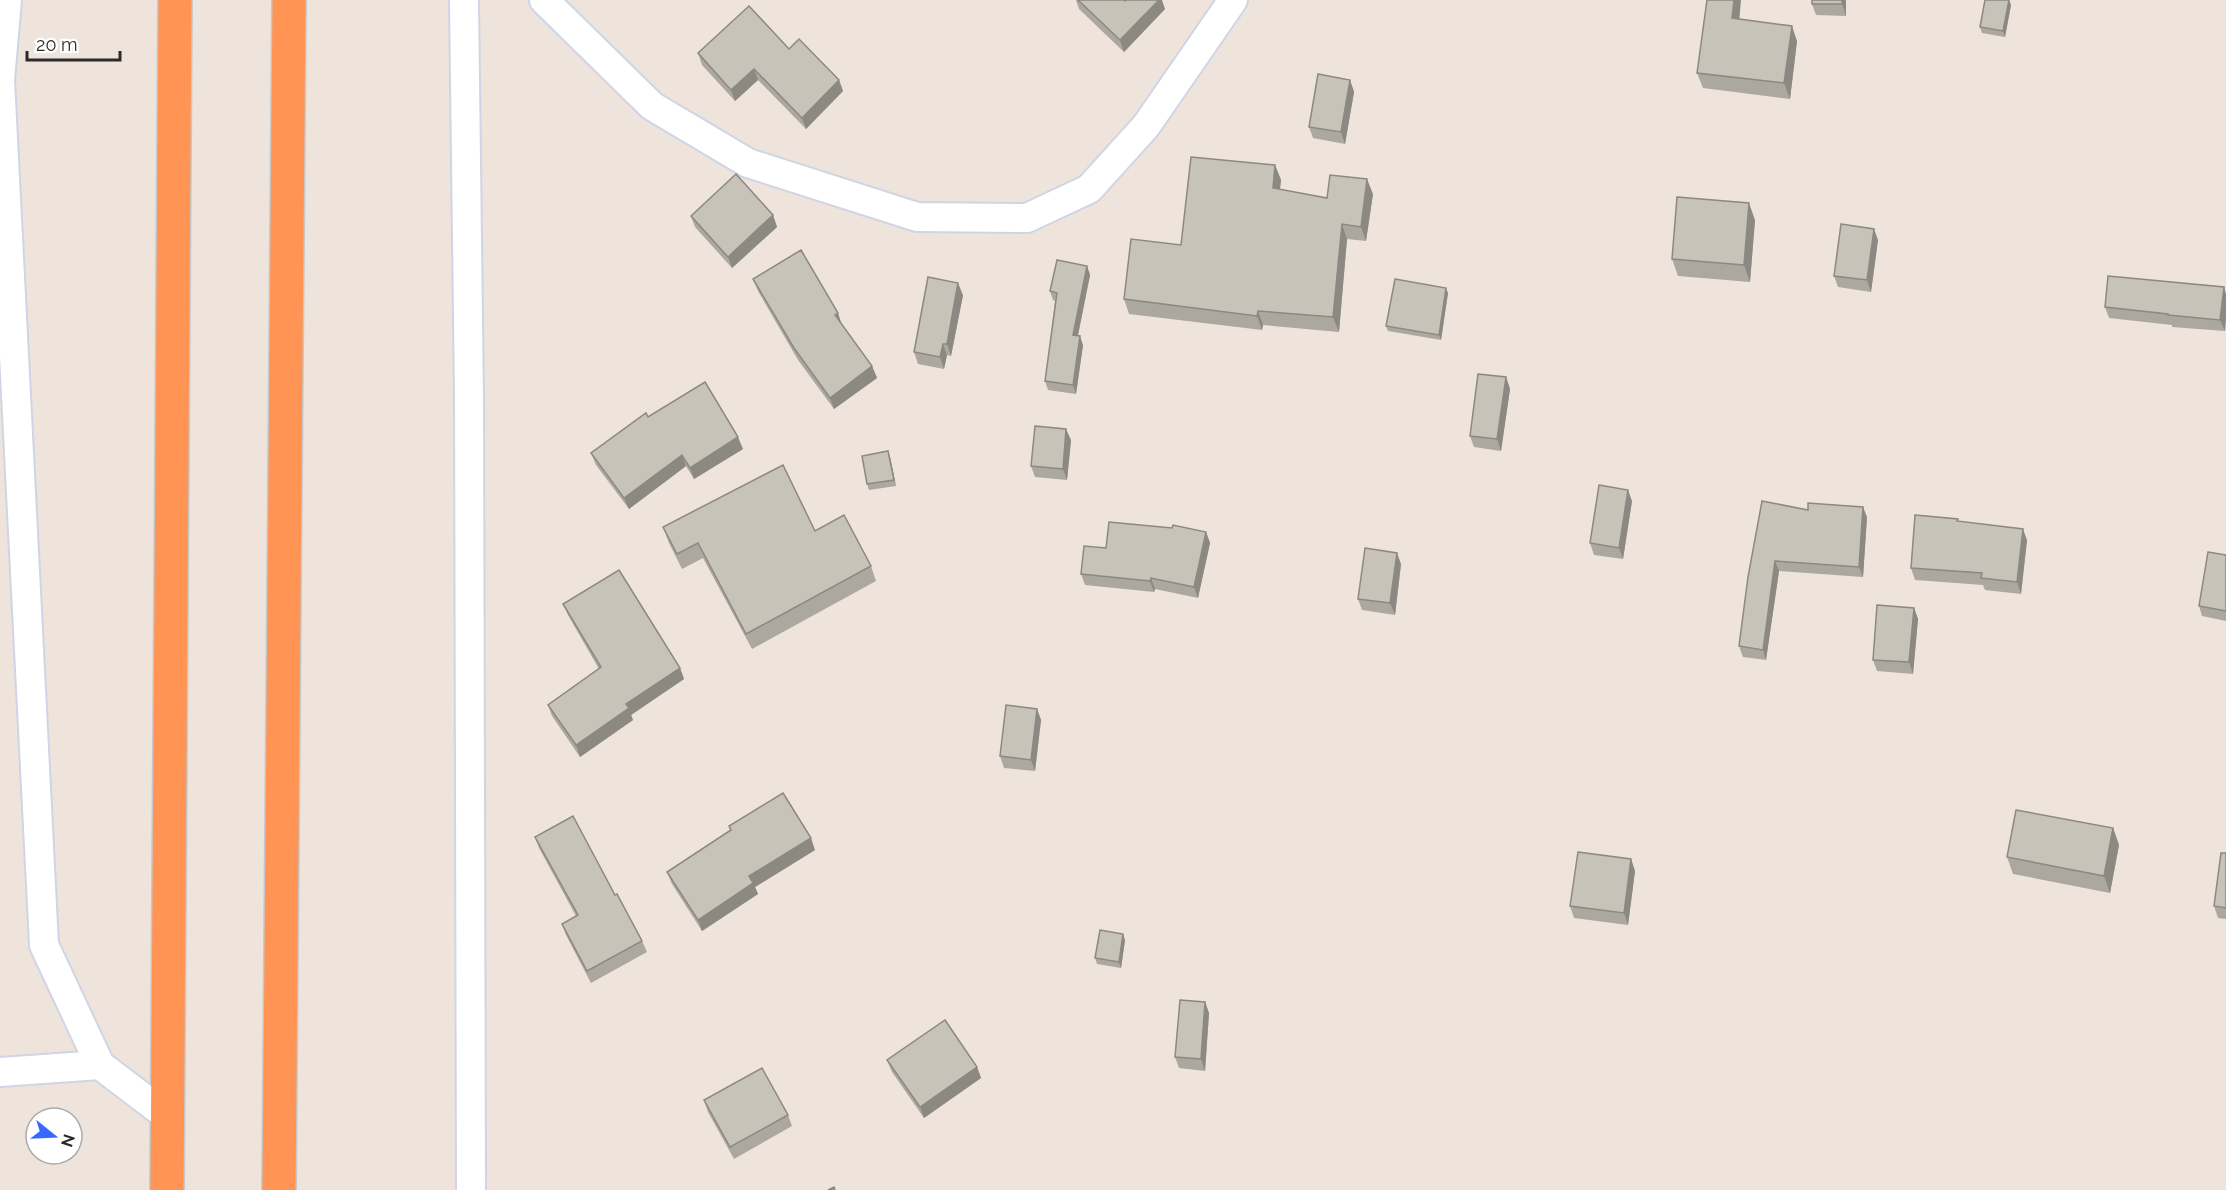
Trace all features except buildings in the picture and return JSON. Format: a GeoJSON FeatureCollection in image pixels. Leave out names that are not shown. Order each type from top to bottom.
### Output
{"type":"FeatureCollection","features":[{"type":"Feature","properties":{"kind":"highway"},"geometry":{"type":"LineString","coordinates":[[167,1190],[174,0]]}},
{"type":"Feature","properties":{"kind":"highway"},"geometry":{"type":"LineString","coordinates":[[279,1190],[289,0]]}},
{"type":"Feature","properties":{"kind":"street"},"geometry":{"type":"LineString","coordinates":[[7,0],[0,80],[44,945],[100,1065],[167,1116]]}},
{"type":"Feature","properties":{"kind":"street"},"geometry":{"type":"LineString","coordinates":[[464,0],[469,422],[471,1190]]}},
{"type":"Feature","properties":{"kind":"street"},"geometry":{"type":"LineString","coordinates":[[544,0],[652,106],[748,164],[918,217],[1027,218],[1089,189],[1146,126],[1233,0]]}},
{"type":"Feature","properties":{"kind":"street"},"geometry":{"type":"LineString","coordinates":[[0,1072],[100,1065]]}}]}
